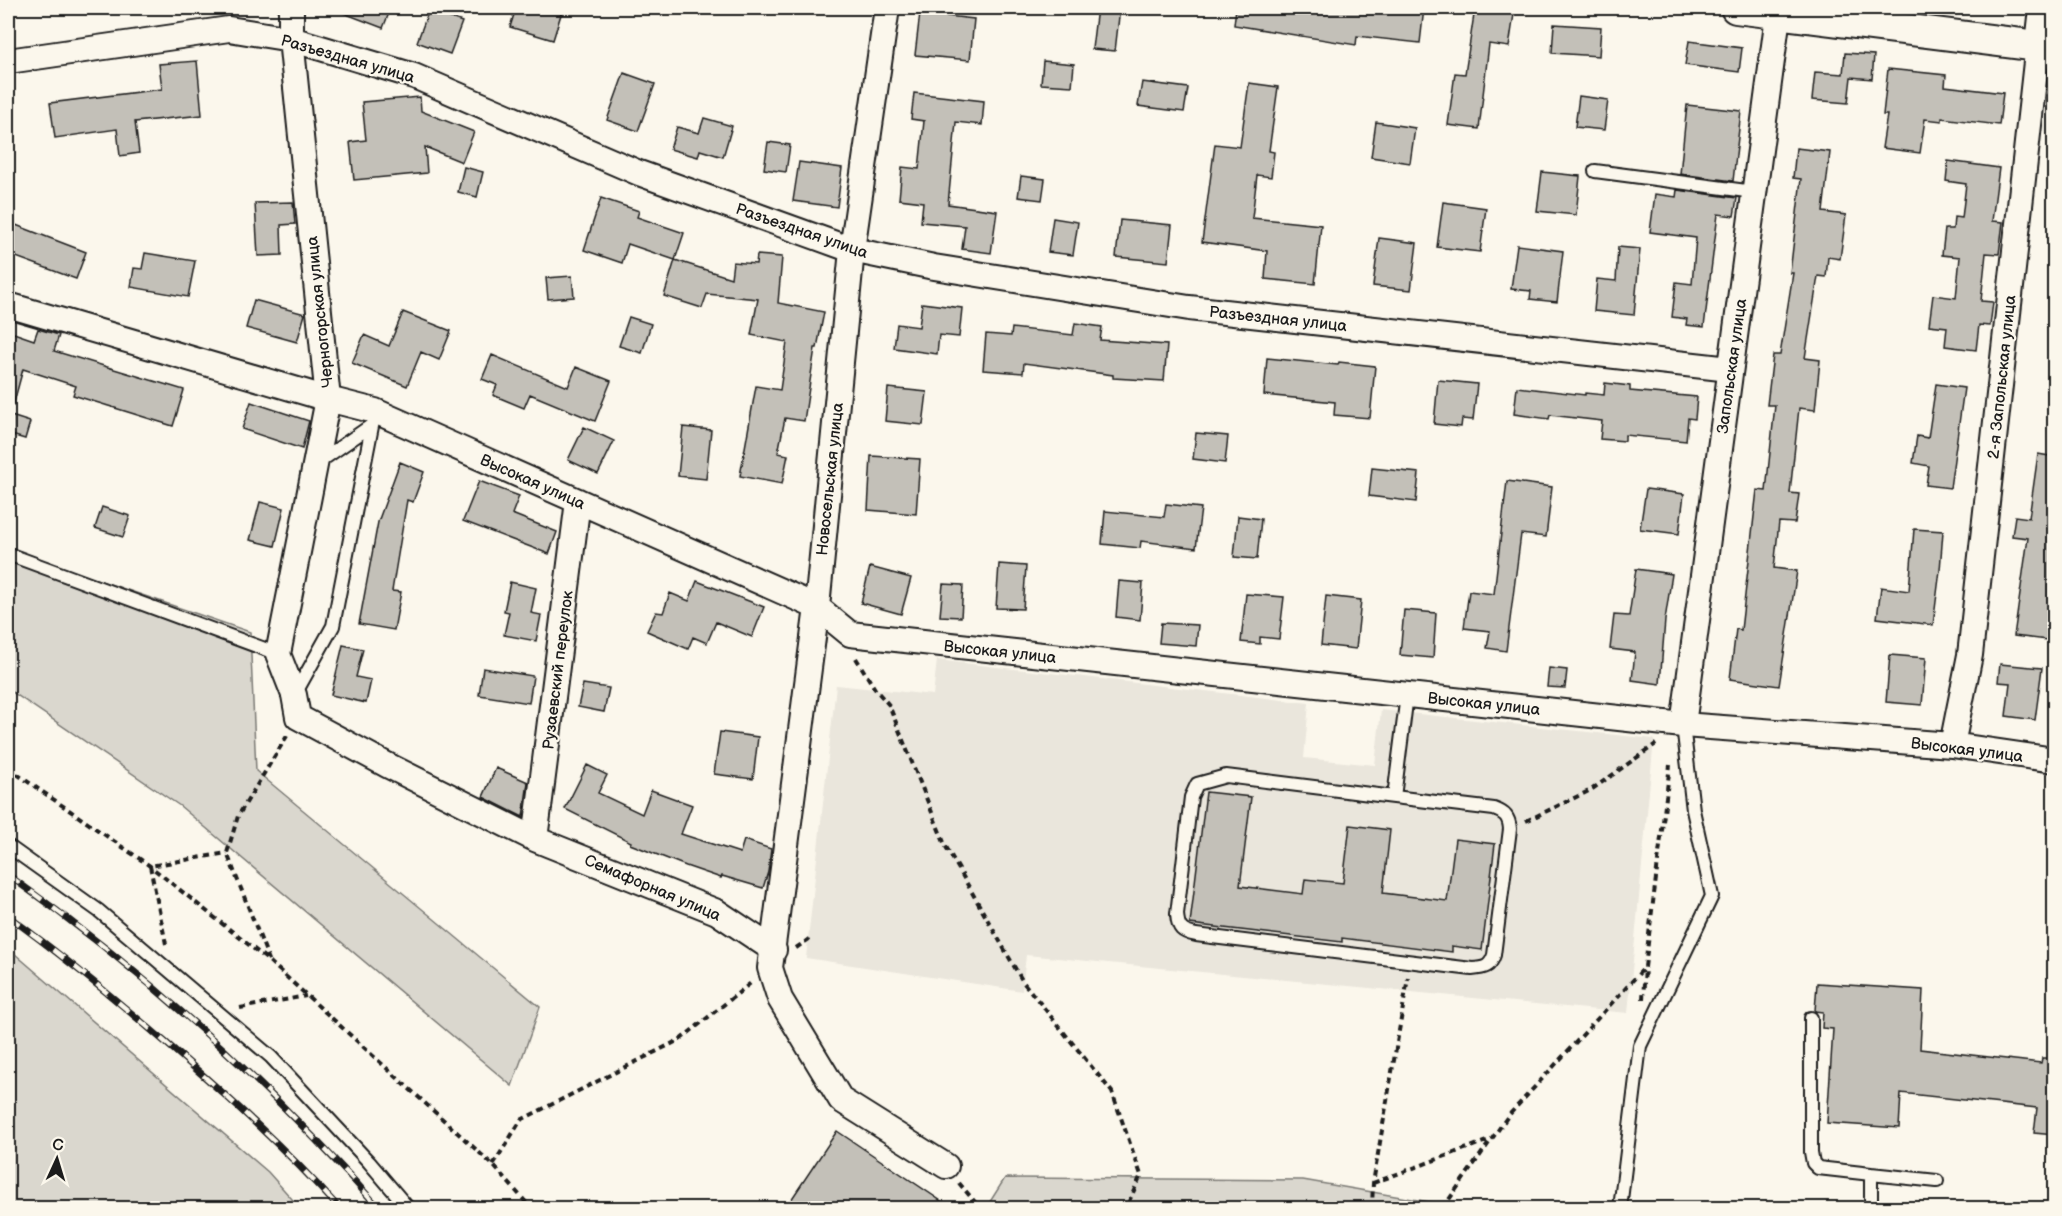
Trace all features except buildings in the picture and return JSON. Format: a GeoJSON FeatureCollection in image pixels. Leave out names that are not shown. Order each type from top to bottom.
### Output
{"type":"FeatureCollection","features":[{"type":"Feature","properties":{"kind":"street","name":"Черногорская улица"},"geometry":{"type":"LineString","coordinates":[[278,654],[328,399],[291,39],[291,8]]}},
{"type":"Feature","properties":{"kind":"street","name":"Новосельская улица"},"geometry":{"type":"LineString","coordinates":[[772,959],[817,607],[852,250],[887,8]]}},
{"type":"Feature","properties":{"kind":"street"},"geometry":{"type":"LineString","coordinates":[[1736,8],[1779,10],[2046,47]]}},
{"type":"Feature","properties":{"kind":"street","name":"2-я Запольская улица"},"geometry":{"type":"LineString","coordinates":[[1952,745],[1970,655],[2046,47],[2042,8]]}},
{"type":"Feature","properties":{"kind":"street","name":"Запольская улица"},"geometry":{"type":"LineString","coordinates":[[1683,725],[1779,10]]}},
{"type":"Feature","properties":{"kind":"street","name":"Разъездная улица"},"geometry":{"type":"LineString","coordinates":[[8,61],[230,29],[291,39],[414,76],[639,173],[852,250],[934,267],[1189,308],[1730,369]]}},
{"type":"Feature","properties":{"kind":"street","name":"Высокая улица"},"geometry":{"type":"LineString","coordinates":[[8,305],[328,399],[578,501],[817,607],[850,634],[1683,725],[1952,745],[2055,760]]}},
{"type":"Feature","properties":{"kind":"street","name":"Рузаевский переулок"},"geometry":{"type":"LineString","coordinates":[[535,839],[578,501]]}},
{"type":"Feature","properties":{"kind":"street"},"geometry":{"type":"LineString","coordinates":[[278,654],[296,706]]}},
{"type":"Feature","properties":{"kind":"street","name":"Семафорная улица"},"geometry":{"type":"LineString","coordinates":[[296,706],[387,765],[535,839],[717,912],[772,959]]}},
{"type":"Feature","properties":{"kind":"street"},"geometry":{"type":"LineString","coordinates":[[772,959],[780,999],[841,1100],[946,1166]]}},
{"type":"Feature","properties":{"kind":"lane"},"geometry":{"type":"LineString","coordinates":[[1594,171],[1754,192]]}},
{"type":"Feature","properties":{"kind":"lane"},"geometry":{"type":"LineString","coordinates":[[315,465],[373,418]]}},
{"type":"Feature","properties":{"kind":"lane"},"geometry":{"type":"LineString","coordinates":[[296,706],[333,626],[373,418]]}},
{"type":"Feature","properties":{"kind":"lane"},"geometry":{"type":"LineString","coordinates":[[8,554],[278,654]]}},
{"type":"Feature","properties":{"kind":"lane"},"geometry":{"type":"LineString","coordinates":[[1394,796],[1407,695]]}},
{"type":"Feature","properties":{"kind":"lane"},"geometry":{"type":"LineString","coordinates":[[1620,1209],[1640,1046],[1713,896],[1693,810],[1683,725]]}},
{"type":"Feature","properties":{"kind":"lane"},"geometry":{"type":"LineString","coordinates":[[1226,776],[1494,809],[1504,812],[1509,820],[1510,829],[1494,955],[1492,963],[1485,968],[1472,969],[1410,962],[1196,935],[1183,932],[1178,924],[1177,914],[1191,796],[1197,784],[1226,776]]}},
{"type":"Feature","properties":{"kind":"lane"},"geometry":{"type":"LineString","coordinates":[[8,846],[99,911],[271,1057],[369,1162],[408,1209]]}},
{"type":"Feature","properties":{"kind":"lane"},"geometry":{"type":"LineString","coordinates":[[1811,1018],[1811,1152],[1813,1163],[1818,1168],[1937,1180]]}},
{"type":"Feature","properties":{"kind":"lane"},"geometry":{"type":"LineString","coordinates":[[1871,1174],[1871,1209]]}},
{"type":"Feature","properties":{"kind":"path"},"geometry":{"type":"LineString","coordinates":[[850,634],[851,651],[875,689],[889,705],[945,845],[1023,982],[1112,1092],[1141,1175],[1126,1209]]}},
{"type":"Feature","properties":{"kind":"path"},"geometry":{"type":"LineString","coordinates":[[269,961],[227,853],[238,816],[296,706]]}},
{"type":"Feature","properties":{"kind":"path"},"geometry":{"type":"LineString","coordinates":[[1510,829],[1592,790],[1683,725]]}},
{"type":"Feature","properties":{"kind":"path"},"geometry":{"type":"LineString","coordinates":[[1443,1209],[1508,1116],[1645,967],[1669,769],[1683,725]]}},
{"type":"Feature","properties":{"kind":"path"},"geometry":{"type":"LineString","coordinates":[[8,768],[150,866],[269,961],[493,1165],[531,1209]]}},
{"type":"Feature","properties":{"kind":"path"},"geometry":{"type":"LineString","coordinates":[[150,866],[227,853]]}},
{"type":"Feature","properties":{"kind":"path"},"geometry":{"type":"LineString","coordinates":[[150,866],[172,973]]}},
{"type":"Feature","properties":{"kind":"path"},"geometry":{"type":"LineString","coordinates":[[493,1165],[521,1120],[681,1039],[772,959],[809,939]]}},
{"type":"Feature","properties":{"kind":"path"},"geometry":{"type":"LineString","coordinates":[[1372,1209],[1373,1183],[1410,962]]}},
{"type":"Feature","properties":{"kind":"path"},"geometry":{"type":"LineString","coordinates":[[219,1012],[307,995]]}},
{"type":"Feature","properties":{"kind":"path"},"geometry":{"type":"LineString","coordinates":[[1373,1183],[1490,1140]]}},
{"type":"Feature","properties":{"kind":"path"},"geometry":{"type":"LineString","coordinates":[[946,1166],[980,1209]]}},
{"type":"Feature","properties":{"kind":"shaded area"},"geometry":{"type":"Polygon","coordinates":[[[8,549],[250,632],[256,771],[540,1007],[512,1086],[180,806],[8,689],[8,549]]]}},
{"type":"Feature","properties":{"kind":"shaded area"},"geometry":{"type":"Polygon","coordinates":[[[937,660],[1309,703],[1304,758],[1375,765],[1381,710],[1654,739],[1628,1013],[1026,955],[1022,991],[806,958],[836,685],[933,695],[937,660]]]}},
{"type":"Feature","properties":{"kind":"shaded area"},"geometry":{"type":"Polygon","coordinates":[[[8,948],[268,1172],[300,1208],[8,1208],[8,948]]]}},
{"type":"Feature","properties":{"kind":"shaded area"},"geometry":{"type":"Polygon","coordinates":[[[1005,1178],[1303,1180],[1464,1208],[986,1208],[1005,1178]]]}},
{"type":"Feature","properties":{"kind":"railway"},"geometry":{"type":"LineString","coordinates":[[8,875],[108,950],[203,1031],[294,1117],[379,1208]]}},
{"type":"Feature","properties":{"kind":"railway"},"geometry":{"type":"LineString","coordinates":[[8,916],[87,977],[187,1061],[276,1143],[339,1208]]}}]}
